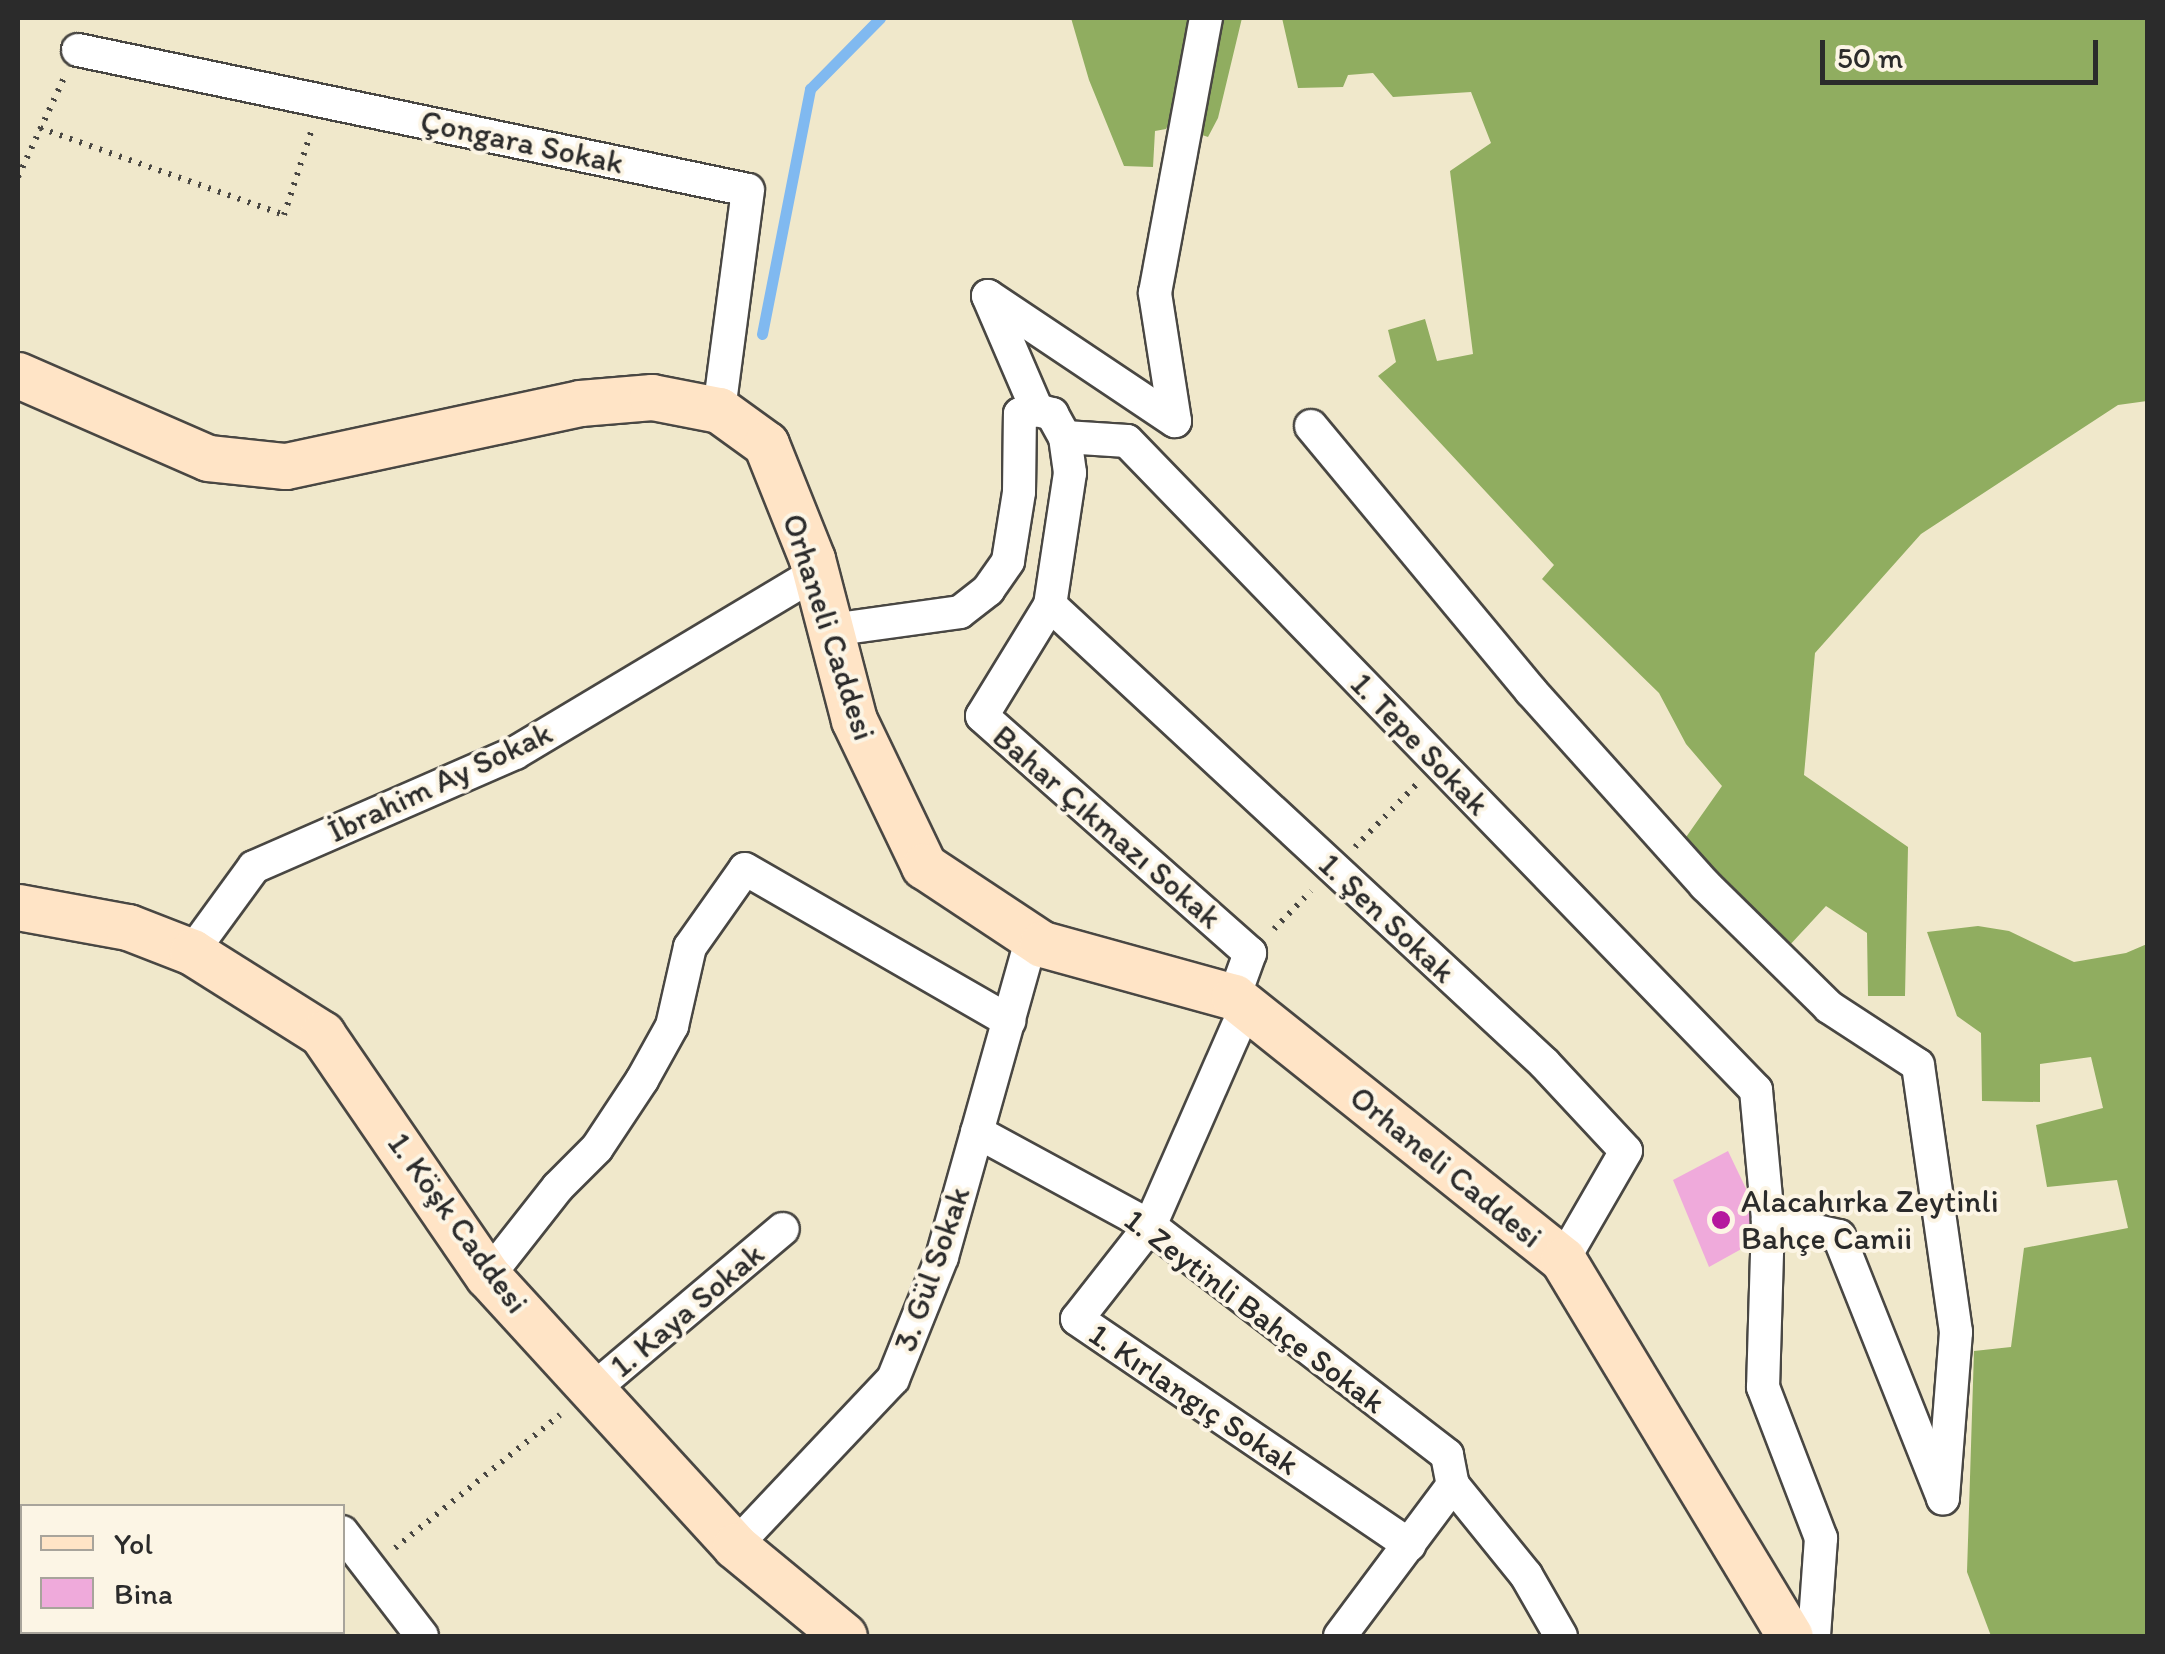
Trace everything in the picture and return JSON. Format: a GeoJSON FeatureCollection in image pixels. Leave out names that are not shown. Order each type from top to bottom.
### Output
{"type":"FeatureCollection","features":[{"type":"Feature","properties":{"kind":"main road","name":"Orhaneli Caddesi"},"geometry":{"type":"LineString","coordinates":[[18,375],[208,458],[286,466],[580,403],[652,397],[719,410],[766,444],[816,574],[854,720],[924,866],[1032,937],[1240,1002],[1563,1260],[1790,1636]]}},
{"type":"Feature","properties":{"kind":"main road","name":"1. Köşk Caddesi"},"geometry":{"type":"LineString","coordinates":[[18,907],[128,927],[192,952],[322,1034],[488,1276],[735,1546],[844,1636]]}},
{"type":"Feature","properties":{"kind":"street"},"geometry":{"type":"LineString","coordinates":[[831,630],[960,612],[988,590],[1008,561],[1028,412],[988,296],[1175,421],[1156,293],[1206,18]]}},
{"type":"Feature","properties":{"kind":"street","name":"Çongara Sokak"},"geometry":{"type":"LineString","coordinates":[[78,50],[748,190],[719,410]]}},
{"type":"Feature","properties":{"kind":"street"},"geometry":{"type":"LineString","coordinates":[[1028,412],[1052,414],[1065,438],[1070,473],[1050,605]]}},
{"type":"Feature","properties":{"kind":"street"},"geometry":{"type":"LineString","coordinates":[[1311,426],[1531,691],[1706,885],[1828,1007],[1918,1065],[1956,1332],[1943,1498],[1839,1236],[1768,1220],[1763,1387],[1821,1538],[1814,1636]]}},
{"type":"Feature","properties":{"kind":"street","name":"1. Tepe Sokak"},"geometry":{"type":"LineString","coordinates":[[1065,438],[1127,442],[1756,1090],[1768,1220]]}},
{"type":"Feature","properties":{"kind":"street","name":"İbrahim Ay Sokak"},"geometry":{"type":"LineString","coordinates":[[192,952],[254,867],[515,752],[816,574]]}},
{"type":"Feature","properties":{"kind":"street","name":"1. Şen Sokak"},"geometry":{"type":"LineString","coordinates":[[1050,605],[1544,1063],[1626,1150],[1563,1260]]}},
{"type":"Feature","properties":{"kind":"street","name":"Bahar Çıkmazı Sokak"},"geometry":{"type":"LineString","coordinates":[[1050,605],[982,716],[1250,953],[1240,1002],[1150,1226]]}},
{"type":"Feature","properties":{"kind":"street"},"geometry":{"type":"LineString","coordinates":[[488,1276],[558,1186],[597,1148],[642,1080],[672,1026],[690,946],[745,869],[1009,1021]]}},
{"type":"Feature","properties":{"kind":"street","name":"3. Gül Sokak"},"geometry":{"type":"LineString","coordinates":[[735,1546],[894,1379],[942,1256],[1032,937]]}},
{"type":"Feature","properties":{"kind":"street","name":"1. Zeytinli Bahçe Sokak"},"geometry":{"type":"LineString","coordinates":[[977,1132],[1150,1226],[1447,1454],[1453,1485],[1526,1575],[1561,1636]]}},
{"type":"Feature","properties":{"kind":"street","name":"1. Kırlangıç Sokak"},"geometry":{"type":"LineString","coordinates":[[1150,1226],[1077,1319],[1409,1546]]}},
{"type":"Feature","properties":{"kind":"street","name":"1. Kaya Sokak"},"geometry":{"type":"LineString","coordinates":[[590,1390],[784,1229]]}},
{"type":"Feature","properties":{"kind":"street"},"geometry":{"type":"LineString","coordinates":[[1340,1636],[1453,1485]]}},
{"type":"Feature","properties":{"kind":"street"},"geometry":{"type":"LineString","coordinates":[[345,1536],[422,1636]]}},
{"type":"Feature","properties":{"kind":"path"},"geometry":{"type":"LineString","coordinates":[[18,177],[78,50]]}},
{"type":"Feature","properties":{"kind":"path"},"geometry":{"type":"LineString","coordinates":[[40,128],[284,215],[322,100]]}},
{"type":"Feature","properties":{"kind":"path"},"geometry":{"type":"LineString","coordinates":[[1250,953],[1438,762]]}},
{"type":"Feature","properties":{"kind":"path"},"geometry":{"type":"LineString","coordinates":[[371,1568],[590,1390]]}},
{"type":"Feature","properties":{"kind":"green space"},"geometry":{"type":"Polygon","coordinates":[[[1071,18],[1242,18],[1218,118],[1208,137],[1199,134],[1181,102],[1166,129],[1155,131],[1153,167],[1124,166],[1089,80],[1071,18]]]}},
{"type":"Feature","properties":{"kind":"green space"},"geometry":{"type":"Polygon","coordinates":[[[1282,18],[2147,18],[2147,401],[2118,405],[1921,534],[1815,653],[1804,775],[1908,847],[1905,996],[1868,996],[1867,933],[1826,906],[1788,947],[1684,840],[1722,786],[1686,744],[1659,693],[1542,579],[1554,565],[1378,376],[1396,362],[1388,330],[1425,319],[1437,361],[1473,354],[1450,171],[1491,143],[1471,92],[1393,97],[1373,73],[1348,75],[1343,87],[1298,88],[1282,18]]]}},
{"type":"Feature","properties":{"kind":"green space"},"geometry":{"type":"Polygon","coordinates":[[[1978,926],[2009,931],[2074,962],[2126,953],[2147,944],[2147,1636],[1991,1636],[1967,1572],[1974,1351],[2011,1347],[2024,1248],[2128,1228],[2117,1180],[2047,1187],[2036,1125],[2103,1108],[2091,1057],[2040,1064],[2040,1102],[1982,1101],[1981,1033],[1957,1016],[1927,932],[1978,926]]]}},
{"type":"Feature","properties":{"kind":"building","name":"Alacahırka Zeytinli Bahçe Camii"},"geometry":{"type":"Polygon","coordinates":[[[1728,1151],[1750,1197],[1754,1242],[1709,1267],[1673,1180],[1728,1151]]]}},
{"type":"Feature","properties":{"kind":"waterway"},"geometry":{"type":"LineString","coordinates":[[762,334],[810,89],[880,18]]}},
{"type":"Feature","properties":{"kind":"place","name":"Alacahırka Zeytinli Bahçe Camii"},"geometry":{"type":"Point","coordinates":[1721,1220]}}]}
